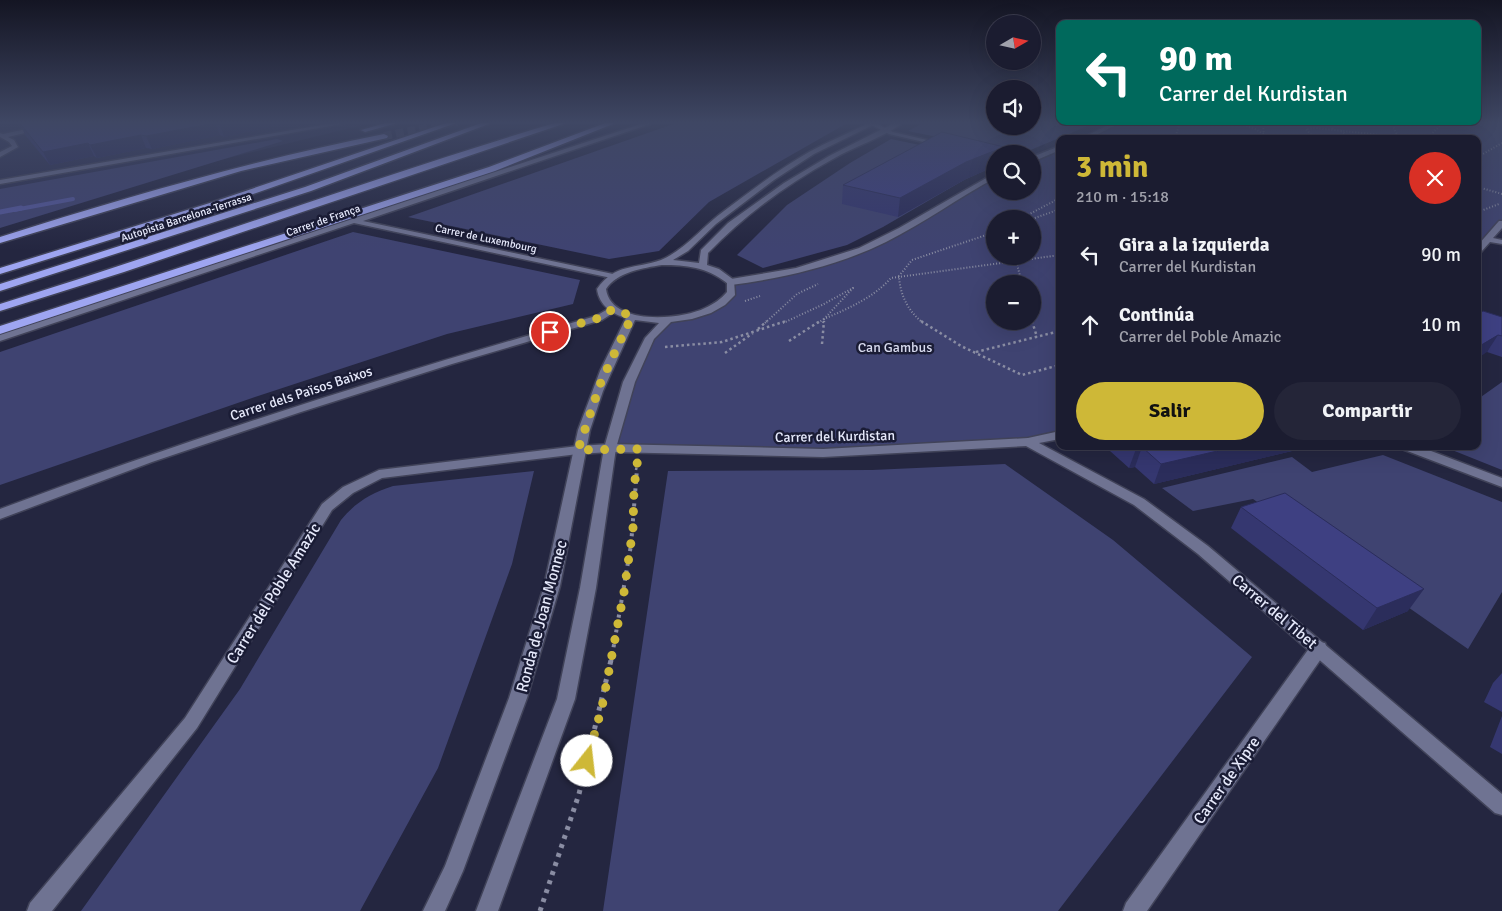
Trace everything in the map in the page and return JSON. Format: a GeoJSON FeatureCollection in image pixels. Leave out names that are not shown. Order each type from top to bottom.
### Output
{"type":"FeatureCollection","features":[{"type":"Feature","properties":{"kind":"highway"},"geometry":{"type":"LineString","coordinates":[[0,240],[239,165]]}},
{"type":"Feature","properties":{"kind":"highway"},"geometry":{"type":"LineString","coordinates":[[145,195],[254,165]]}},
{"type":"Feature","properties":{"kind":"highway","name":"Autopista Barcelona-Terrassa"},"geometry":{"type":"LineString","coordinates":[[0,271],[225,201],[332,165]]}},
{"type":"Feature","properties":{"kind":"highway","name":"Autopista Barcelona-Terrassa"},"geometry":{"type":"LineString","coordinates":[[0,288],[308,190],[376,165]]}},
{"type":"Feature","properties":{"kind":"highway"},"geometry":{"type":"LineString","coordinates":[[0,308],[120,270],[431,165]]}},
{"type":"Feature","properties":{"kind":"highway"},"geometry":{"type":"LineString","coordinates":[[0,330],[506,165]]}},
{"type":"Feature","properties":{"kind":"street"},"geometry":{"type":"LineString","coordinates":[[0,182],[102,165]]}},
{"type":"Feature","properties":{"kind":"street","name":"Carrer de França"},"geometry":{"type":"LineString","coordinates":[[0,338],[525,165]]}},
{"type":"Feature","properties":{"kind":"street"},"geometry":{"type":"LineString","coordinates":[[662,262],[685,249],[713,222],[795,165]]}},
{"type":"Feature","properties":{"kind":"street"},"geometry":{"type":"LineString","coordinates":[[703,265],[704,252],[731,225],[786,184],[818,165]]}},
{"type":"Feature","properties":{"kind":"street"},"geometry":{"type":"LineString","coordinates":[[731,282],[775,276],[820,264],[864,248],[902,230],[986,181]]}},
{"type":"Feature","properties":{"kind":"street","name":"Carrer de Luxembourg"},"geometry":{"type":"LineString","coordinates":[[354,221],[613,276]]}},
{"type":"Feature","properties":{"kind":"street"},"geometry":{"type":"LineString","coordinates":[[1481,247],[1502,223]]}},
{"type":"Feature","properties":{"kind":"street"},"geometry":{"type":"LineString","coordinates":[[1488,239],[1502,242]]}},
{"type":"Feature","properties":{"kind":"street"},"geometry":{"type":"LineString","coordinates":[[662,262],[684,262],[703,265],[721,272],[731,282],[732,293],[725,302],[711,311],[694,316],[669,319],[632,316],[613,309],[604,302],[601,293],[604,284],[613,276],[643,265],[662,262]]}},
{"type":"Feature","properties":{"kind":"street","name":"Carrer dels Països Baixos"},"geometry":{"type":"LineString","coordinates":[[0,514],[286,413],[440,364],[599,318],[613,309]]}},
{"type":"Feature","properties":{"kind":"street","name":"Ronda de Joan Monnec"},"geometry":{"type":"LineString","coordinates":[[434,911],[453,871],[518,698],[552,586],[576,470],[578,450],[601,382],[632,316]]}},
{"type":"Feature","properties":{"kind":"street"},"geometry":{"type":"LineString","coordinates":[[489,910],[566,699],[588,588],[610,448],[629,382],[650,338],[669,319]]}},
{"type":"Feature","properties":{"kind":"street","name":"Carrer del Kurdistan"},"geometry":{"type":"LineString","coordinates":[[610,448],[823,454],[1028,442],[1056,436]]}},
{"type":"Feature","properties":{"kind":"street","name":"Carrer del Tibet"},"geometry":{"type":"LineString","coordinates":[[1028,442],[1139,502],[1203,550],[1502,806]]}},
{"type":"Feature","properties":{"kind":"street","name":"Carrer del Poble Amazic"},"geometry":{"type":"LineString","coordinates":[[38,911],[190,723],[327,507],[348,490],[379,474],[578,450],[610,448]]}},
{"type":"Feature","properties":{"kind":"street"},"geometry":{"type":"LineString","coordinates":[[1416,450],[1502,484]]}},
{"type":"Feature","properties":{"kind":"street","name":"Carrer de Xipre"},"geometry":{"type":"LineString","coordinates":[[1134,911],[1319,648]]}},
{"type":"Feature","properties":{"kind":"path"},"geometry":{"type":"LineString","coordinates":[[1481,188],[1502,194]]}},
{"type":"Feature","properties":{"kind":"path"},"geometry":{"type":"LineString","coordinates":[[1037,210],[1056,200]]}},
{"type":"Feature","properties":{"kind":"path"},"geometry":{"type":"LineString","coordinates":[[1481,211],[1499,204]]}},
{"type":"Feature","properties":{"kind":"path"},"geometry":{"type":"LineString","coordinates":[[1041,216],[1056,210]]}},
{"type":"Feature","properties":{"kind":"path"},"geometry":{"type":"LineString","coordinates":[[986,235],[912,260],[899,276],[900,289],[910,310],[933,332],[1022,375],[1056,366]]}},
{"type":"Feature","properties":{"kind":"path"},"geometry":{"type":"LineString","coordinates":[[1041,257],[1056,255]]}},
{"type":"Feature","properties":{"kind":"path"},"geometry":{"type":"LineString","coordinates":[[789,341],[824,319],[863,301],[881,289],[891,278],[986,264]]}},
{"type":"Feature","properties":{"kind":"path"},"geometry":{"type":"LineString","coordinates":[[725,353],[755,332],[797,294],[819,283]]}},
{"type":"Feature","properties":{"kind":"path"},"geometry":{"type":"LineString","coordinates":[[663,347],[721,342],[755,332],[814,311],[853,288],[824,319],[822,344]]}},
{"type":"Feature","properties":{"kind":"path"},"geometry":{"type":"LineString","coordinates":[[743,302],[768,293]]}},
{"type":"Feature","properties":{"kind":"path"},"geometry":{"type":"LineString","coordinates":[[1035,330],[1037,337]]}},
{"type":"Feature","properties":{"kind":"path"},"geometry":{"type":"LineString","coordinates":[[975,352],[1056,332]]}},
{"type":"Feature","properties":{"kind":"path"},"geometry":{"type":"LineString","coordinates":[[540,911],[563,851],[602,707],[624,592],[633,528],[634,488],[639,449]]}},
{"type":"Feature","properties":{"kind":"shaded area"},"geometry":{"type":"Polygon","coordinates":[[[0,165],[202,165],[196,166],[0,194],[0,165]]]}},
{"type":"Feature","properties":{"kind":"green space"},"geometry":{"type":"Polygon","coordinates":[[[136,165],[207,165],[0,228],[0,189],[136,165]]]}},
{"type":"Feature","properties":{"kind":"green space"},"geometry":{"type":"Polygon","coordinates":[[[558,165],[775,165],[709,202],[659,251],[609,259],[408,217],[558,165]]]}},
{"type":"Feature","properties":{"kind":"green space"},"geometry":{"type":"Polygon","coordinates":[[[848,165],[986,165],[986,170],[964,180],[883,227],[847,245],[763,268],[737,255],[787,205],[848,165]]]}},
{"type":"Feature","properties":{"kind":"green space","name":"Can Gambus"},"geometry":{"type":"Polygon","coordinates":[[[1041,165],[1056,165],[1056,436],[1028,442],[823,453],[610,448],[645,349],[669,319],[694,316],[725,302],[731,282],[766,278],[864,248],[986,180],[986,200],[1041,200],[1041,165]]]}},
{"type":"Feature","properties":{"kind":"green space"},"geometry":{"type":"Polygon","coordinates":[[[1481,165],[1502,165],[1502,223],[1481,247],[1481,165]]]}},
{"type":"Feature","properties":{"kind":"green space"},"geometry":{"type":"Polygon","coordinates":[[[353,232],[580,280],[573,304],[447,334],[255,397],[0,485],[0,352],[353,232]]]}},
{"type":"Feature","properties":{"kind":"green space"},"geometry":{"type":"Polygon","coordinates":[[[1502,382],[1502,470],[1452,450],[1481,450],[1481,397],[1502,382]]]}},
{"type":"Feature","properties":{"kind":"green space"},"geometry":{"type":"Polygon","coordinates":[[[1383,455],[1502,502],[1502,592],[1468,649],[1253,499],[1193,511],[1162,488],[1292,457],[1312,472],[1383,455]]]}},
{"type":"Feature","properties":{"kind":"green space"},"geometry":{"type":"Polygon","coordinates":[[[1005,464],[1113,540],[1252,657],[1058,911],[603,911],[668,471],[872,470],[1005,464]]]}},
{"type":"Feature","properties":{"kind":"green space"},"geometry":{"type":"Polygon","coordinates":[[[534,471],[512,564],[438,768],[360,911],[81,911],[240,689],[341,520],[352,508],[371,495],[393,486],[534,471]]]}},
{"type":"Feature","properties":{"kind":"building"},"geometry":{"type":"Polygon","coordinates":[[[881,165],[961,165],[900,198],[843,185],[881,165]]]}},
{"type":"Feature","properties":{"kind":"building"},"geometry":{"type":"Polygon","coordinates":[[[1483,311],[1502,317],[1502,336],[1498,335],[1481,345],[1481,313],[1483,311]]]}},
{"type":"Feature","properties":{"kind":"building"},"geometry":{"type":"Polygon","coordinates":[[[1145,450],[1222,450],[1161,464],[1145,450]]]}},
{"type":"Feature","properties":{"kind":"building"},"geometry":{"type":"Polygon","coordinates":[[[1285,493],[1424,589],[1377,608],[1241,507],[1285,493]]]}},
{"type":"Feature","properties":{"kind":"waterway"},"geometry":{"type":"LineString","coordinates":[[14,210],[73,199]]}},
{"type":"Feature","properties":{"kind":"waterway"},"geometry":{"type":"LineString","coordinates":[[0,212],[21,208]]}},
{"type":"Feature","properties":{"kind":"route"},"geometry":{"type":"LineString","coordinates":[[550,332],[599,318],[613,309],[632,316],[601,382],[578,450],[639,449],[634,488],[633,528],[624,592],[602,707],[587,761]]}}]}
